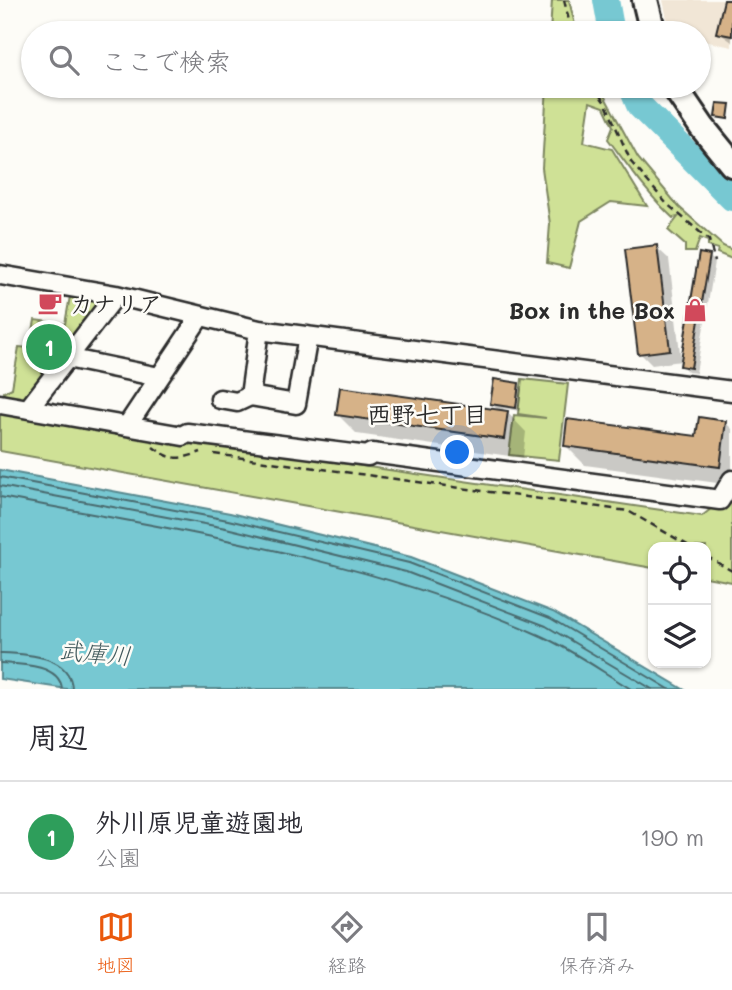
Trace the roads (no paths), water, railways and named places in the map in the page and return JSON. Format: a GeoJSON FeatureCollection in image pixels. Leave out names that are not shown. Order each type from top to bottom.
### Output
{"type":"FeatureCollection","features":[{"type":"Feature","properties":{"kind":"street"},"geometry":{"type":"LineString","coordinates":[[645,0],[650,21]]}},
{"type":"Feature","properties":{"kind":"street"},"geometry":{"type":"LineString","coordinates":[[682,98],[732,164]]}},
{"type":"Feature","properties":{"kind":"street"},"geometry":{"type":"LineString","coordinates":[[0,275],[116,295],[199,318],[259,330],[732,391]]}},
{"type":"Feature","properties":{"kind":"street"},"geometry":{"type":"LineString","coordinates":[[28,409],[116,295]]}},
{"type":"Feature","properties":{"kind":"street"},"geometry":{"type":"LineString","coordinates":[[127,426],[199,318]]}},
{"type":"Feature","properties":{"kind":"street"},"geometry":{"type":"LineString","coordinates":[[250,396],[259,330]]}},
{"type":"Feature","properties":{"kind":"street"},"geometry":{"type":"LineString","coordinates":[[220,399],[237,402],[250,396],[296,404],[308,335]]}},
{"type":"Feature","properties":{"kind":"street"},"geometry":{"type":"LineString","coordinates":[[67,358],[93,370],[159,377]]}},
{"type":"Feature","properties":{"kind":"street"},"geometry":{"type":"LineString","coordinates":[[0,404],[183,436],[187,433],[368,456],[372,453],[720,500],[732,481]]}},
{"type":"Feature","properties":{"kind":"water","name":"武庫川"},"geometry":{"type":"Polygon","coordinates":[[[0,470],[230,513],[411,557],[553,612],[683,689],[67,689],[0,679],[0,470]]]}},
{"type":"Feature","properties":{"kind":"waterway"},"geometry":{"type":"LineString","coordinates":[[606,0],[610,21]]}},
{"type":"Feature","properties":{"kind":"waterway"},"geometry":{"type":"LineString","coordinates":[[636,98],[639,105],[732,198]]}},
{"type":"Feature","properties":{"kind":"place","name":"カナリア"},"geometry":{"type":"Point","coordinates":[50,303]}},
{"type":"Feature","properties":{"kind":"place","name":"Box in the Box"},"geometry":{"type":"Point","coordinates":[695,310]}},
{"type":"Feature","properties":{"kind":"place","name":"外川原児童遊園地"},"geometry":{"type":"Point","coordinates":[49,347]}},
{"type":"Feature","properties":{"kind":"district","name":"西野七丁目"},"geometry":{"type":"Point","coordinates":[427,413]}}]}
